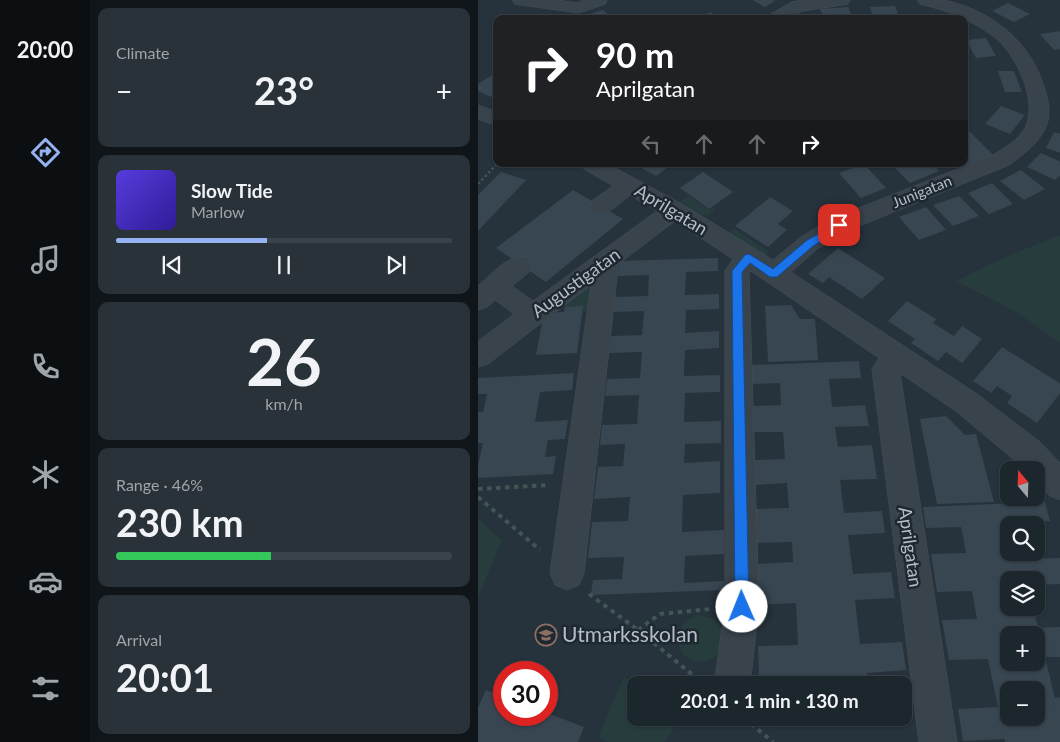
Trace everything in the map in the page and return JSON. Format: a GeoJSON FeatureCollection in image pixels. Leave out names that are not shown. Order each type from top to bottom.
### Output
{"type":"FeatureCollection","features":[{"type":"Feature","properties":{"kind":"street"},"geometry":{"type":"LineString","coordinates":[[521,0],[579,8],[599,0]]}},
{"type":"Feature","properties":{"kind":"street"},"geometry":{"type":"LineString","coordinates":[[782,15],[798,6],[842,0]]}},
{"type":"Feature","properties":{"kind":"street","name":"Junigatan"},"geometry":{"type":"LineString","coordinates":[[926,0],[944,4],[967,15]]}},
{"type":"Feature","properties":{"kind":"street","name":"Junigatan"},"geometry":{"type":"LineString","coordinates":[[773,274],[809,243],[839,225],[1001,160],[1022,145],[1033,130],[1038,119],[1036,94],[1026,63],[1014,46],[999,32],[968,15]]}},
{"type":"Feature","properties":{"kind":"street"},"geometry":{"type":"LineString","coordinates":[[478,111],[493,118]]}},
{"type":"Feature","properties":{"kind":"street","name":"Aprilgatan"},"geometry":{"type":"LineString","coordinates":[[597,167],[674,210],[749,257],[897,355],[998,426],[1029,452],[1060,486]]}},
{"type":"Feature","properties":{"kind":"street"},"geometry":{"type":"LineString","coordinates":[[601,206],[629,185]]}},
{"type":"Feature","properties":{"kind":"street","name":"Augustigatan"},"geometry":{"type":"LineString","coordinates":[[478,356],[674,210]]}},
{"type":"Feature","properties":{"kind":"street"},"geometry":{"type":"LineString","coordinates":[[733,676],[742,607],[737,271],[749,257]]}},
{"type":"Feature","properties":{"kind":"street"},"geometry":{"type":"LineString","coordinates":[[520,265],[486,293],[533,314]]}},
{"type":"Feature","properties":{"kind":"street"},"geometry":{"type":"LineString","coordinates":[[567,573],[606,268],[601,265]]}},
{"type":"Feature","properties":{"kind":"street","name":"Aprilgatan"},"geometry":{"type":"LineString","coordinates":[[897,355],[886,369],[938,742]]}},
{"type":"Feature","properties":{"kind":"path"},"geometry":{"type":"LineString","coordinates":[[478,184],[480,179],[494,167]]}},
{"type":"Feature","properties":{"kind":"path"},"geometry":{"type":"LineString","coordinates":[[478,490],[577,483]]}},
{"type":"Feature","properties":{"kind":"path"},"geometry":{"type":"LineString","coordinates":[[638,630],[660,614],[742,607]]}},
{"type":"Feature","properties":{"kind":"path"},"geometry":{"type":"LineString","coordinates":[[754,726],[773,742]]}},
{"type":"Feature","properties":{"kind":"green space"},"geometry":{"type":"Polygon","coordinates":[[[689,196],[709,210],[715,209],[709,216],[701,215],[680,201],[689,196]]]}},
{"type":"Feature","properties":{"kind":"green space"},"geometry":{"type":"Polygon","coordinates":[[[735,229],[771,253],[761,255],[728,233],[735,229]]]}},
{"type":"Feature","properties":{"kind":"green space"},"geometry":{"type":"Polygon","coordinates":[[[1060,235],[1060,343],[1013,310],[956,281],[998,260],[1060,235]]]}},
{"type":"Feature","properties":{"kind":"green space"},"geometry":{"type":"Polygon","coordinates":[[[595,282],[592,311],[583,312],[583,306],[565,307],[567,298],[595,282]]]}},
{"type":"Feature","properties":{"kind":"green space"},"geometry":{"type":"Polygon","coordinates":[[[478,519],[502,540],[478,597],[478,519]]]}},
{"type":"Feature","properties":{"kind":"green space"},"geometry":{"type":"Polygon","coordinates":[[[701,616],[714,620],[720,626],[724,639],[720,652],[714,658],[701,662],[688,658],[682,652],[678,639],[682,626],[688,620],[701,616]]]}},
{"type":"Feature","properties":{"kind":"green space"},"geometry":{"type":"Polygon","coordinates":[[[624,677],[627,679],[627,726],[675,726],[665,742],[609,742],[598,737],[624,677]]]}},
{"type":"Feature","properties":{"kind":"building"},"geometry":{"type":"Polygon","coordinates":[[[752,0],[773,0],[775,1],[765,7],[752,0]]]}},
{"type":"Feature","properties":{"kind":"building"},"geometry":{"type":"Polygon","coordinates":[[[1008,3],[1030,14],[1014,22],[992,11],[1008,3]]]}},
{"type":"Feature","properties":{"kind":"building"},"geometry":{"type":"Polygon","coordinates":[[[895,6],[898,15],[873,15],[870,7],[895,6]]]}},
{"type":"Feature","properties":{"kind":"building"},"geometry":{"type":"Polygon","coordinates":[[[848,7],[851,15],[822,15],[820,9],[848,7]]]}},
{"type":"Feature","properties":{"kind":"building"},"geometry":{"type":"Polygon","coordinates":[[[603,10],[608,15],[586,15],[603,10]]]}},
{"type":"Feature","properties":{"kind":"building"},"geometry":{"type":"Polygon","coordinates":[[[710,12],[716,15],[706,15],[710,12]]]}},
{"type":"Feature","properties":{"kind":"building"},"geometry":{"type":"Polygon","coordinates":[[[1061,31],[1061,49],[1054,50],[1040,34],[1061,31]]]}},
{"type":"Feature","properties":{"kind":"building"},"geometry":{"type":"Polygon","coordinates":[[[986,38],[996,56],[976,58],[968,44],[968,40],[986,38]]]}},
{"type":"Feature","properties":{"kind":"building"},"geometry":{"type":"Polygon","coordinates":[[[998,71],[1014,71],[1022,92],[1005,92],[998,71]]]}},
{"type":"Feature","properties":{"kind":"building"},"geometry":{"type":"Polygon","coordinates":[[[493,75],[493,96],[491,97],[478,91],[478,84],[493,75]]]}},
{"type":"Feature","properties":{"kind":"building"},"geometry":{"type":"Polygon","coordinates":[[[1001,106],[1025,115],[1010,134],[985,124],[1001,106]]]}},
{"type":"Feature","properties":{"kind":"building"},"geometry":{"type":"Polygon","coordinates":[[[969,131],[994,156],[968,164],[969,131]]]}},
{"type":"Feature","properties":{"kind":"building"},"geometry":{"type":"Polygon","coordinates":[[[1054,132],[1061,134],[1061,153],[1046,148],[1054,132]]]}},
{"type":"Feature","properties":{"kind":"building"},"geometry":{"type":"Polygon","coordinates":[[[1041,153],[1061,162],[1061,175],[1055,180],[1027,167],[1041,153]]]}},
{"type":"Feature","properties":{"kind":"building"},"geometry":{"type":"Polygon","coordinates":[[[640,167],[668,167],[656,176],[640,167]]]}},
{"type":"Feature","properties":{"kind":"building"},"geometry":{"type":"Polygon","coordinates":[[[856,167],[867,167],[886,188],[861,198],[839,173],[856,167]]]}},
{"type":"Feature","properties":{"kind":"building"},"geometry":{"type":"Polygon","coordinates":[[[894,167],[935,167],[939,171],[910,183],[894,167]]]}},
{"type":"Feature","properties":{"kind":"building"},"geometry":{"type":"Polygon","coordinates":[[[1021,170],[1045,189],[1024,200],[1000,181],[1021,170]]]}},
{"type":"Feature","properties":{"kind":"building"},"geometry":{"type":"Polygon","coordinates":[[[501,172],[526,180],[478,231],[478,195],[501,172]]]}},
{"type":"Feature","properties":{"kind":"building"},"geometry":{"type":"Polygon","coordinates":[[[703,172],[733,192],[709,209],[680,188],[703,172]]]}},
{"type":"Feature","properties":{"kind":"building"},"geometry":{"type":"Polygon","coordinates":[[[992,183],[1013,204],[989,214],[968,193],[992,183]]]}},
{"type":"Feature","properties":{"kind":"building"},"geometry":{"type":"Polygon","coordinates":[[[573,190],[623,219],[546,282],[496,248],[573,190]]]}},
{"type":"Feature","properties":{"kind":"building"},"geometry":{"type":"Polygon","coordinates":[[[959,196],[979,216],[953,226],[933,205],[959,196]]]}},
{"type":"Feature","properties":{"kind":"building"},"geometry":{"type":"Polygon","coordinates":[[[770,197],[793,211],[778,224],[787,230],[768,247],[735,226],[770,197]]]}},
{"type":"Feature","properties":{"kind":"building"},"geometry":{"type":"Polygon","coordinates":[[[926,207],[946,230],[919,240],[899,217],[926,207]]]}},
{"type":"Feature","properties":{"kind":"building"},"geometry":{"type":"Polygon","coordinates":[[[838,248],[885,278],[862,299],[829,277],[823,283],[808,274],[838,248]]]}},
{"type":"Feature","properties":{"kind":"building"},"geometry":{"type":"Polygon","coordinates":[[[718,258],[718,271],[686,272],[685,295],[719,294],[719,309],[686,310],[685,333],[719,331],[719,348],[685,350],[684,376],[720,375],[720,392],[685,393],[684,422],[721,421],[721,443],[685,444],[684,463],[720,461],[720,493],[683,495],[682,532],[724,530],[724,554],[685,556],[684,583],[724,581],[724,590],[591,595],[593,580],[622,579],[624,557],[588,558],[592,522],[628,521],[630,497],[594,499],[598,467],[623,466],[625,444],[600,445],[602,425],[637,424],[639,395],[605,396],[607,379],[640,378],[642,352],[609,353],[611,336],[642,335],[644,311],[613,312],[615,297],[648,296],[649,275],[618,276],[619,261],[718,258]]]}},
{"type":"Feature","properties":{"kind":"building"},"geometry":{"type":"Polygon","coordinates":[[[907,301],[936,319],[933,323],[954,336],[962,326],[982,339],[962,363],[946,352],[938,361],[911,343],[915,339],[888,321],[907,301]]]}},
{"type":"Feature","properties":{"kind":"building"},"geometry":{"type":"Polygon","coordinates":[[[791,305],[800,319],[815,319],[818,360],[768,362],[765,306],[791,305]]]}},
{"type":"Feature","properties":{"kind":"building"},"geometry":{"type":"Polygon","coordinates":[[[583,306],[577,353],[536,355],[544,313],[564,312],[565,307],[583,306]]]}},
{"type":"Feature","properties":{"kind":"building"},"geometry":{"type":"Polygon","coordinates":[[[1002,347],[1061,384],[1061,392],[1037,423],[1007,403],[1012,396],[997,386],[991,393],[973,381],[1002,347]]]}},
{"type":"Feature","properties":{"kind":"building"},"geometry":{"type":"Polygon","coordinates":[[[859,361],[861,378],[829,379],[832,407],[865,405],[869,426],[835,427],[838,447],[872,445],[877,479],[840,480],[844,513],[882,511],[885,533],[848,535],[853,574],[891,572],[895,598],[855,600],[860,644],[902,642],[906,670],[867,673],[867,676],[759,676],[758,646],[798,645],[796,603],[757,605],[756,564],[793,562],[792,542],[756,543],[755,509],[789,508],[787,483],[754,485],[754,460],[785,459],[783,432],[753,432],[753,406],[781,405],[780,383],[752,384],[752,365],[859,361]]]}},
{"type":"Feature","properties":{"kind":"building"},"geometry":{"type":"Polygon","coordinates":[[[574,373],[572,390],[540,392],[535,422],[568,420],[565,439],[548,440],[545,457],[556,456],[553,474],[478,478],[478,466],[483,443],[478,443],[478,412],[483,412],[487,394],[478,394],[478,378],[574,373]]]}},
{"type":"Feature","properties":{"kind":"building"},"geometry":{"type":"Polygon","coordinates":[[[946,416],[965,435],[976,434],[994,502],[937,504],[920,419],[946,416]]]}},
{"type":"Feature","properties":{"kind":"building"},"geometry":{"type":"Polygon","coordinates":[[[1000,504],[1000,506],[1046,506],[1050,521],[1045,521],[1045,516],[1000,516],[1000,561],[1045,561],[1045,558],[1061,558],[1061,584],[1045,585],[1045,571],[1000,571],[1000,616],[1035,616],[1038,626],[1000,626],[1000,671],[1045,671],[1045,657],[1055,698],[1061,697],[1061,742],[1005,742],[1005,739],[963,741],[958,709],[998,707],[988,659],[949,660],[942,620],[977,619],[972,591],[937,592],[931,554],[966,553],[961,527],[926,528],[923,507],[1000,504]]]}},
{"type":"Feature","properties":{"kind":"building"},"geometry":{"type":"Polygon","coordinates":[[[1061,627],[1061,657],[1045,657],[1045,628],[1061,627]]]}},
{"type":"Feature","properties":{"kind":"building"},"geometry":{"type":"Polygon","coordinates":[[[486,690],[493,693],[493,726],[558,726],[558,717],[584,727],[578,742],[478,742],[478,708],[486,690]]]}},
{"type":"Feature","properties":{"kind":"place","name":"Utmarksskolan"},"geometry":{"type":"Point","coordinates":[546,635]}},
{"type":"Feature","properties":{"kind":"route"},"geometry":{"type":"LineString","coordinates":[[742,607],[737,271],[749,257],[773,274],[809,243],[839,225]]}}]}
